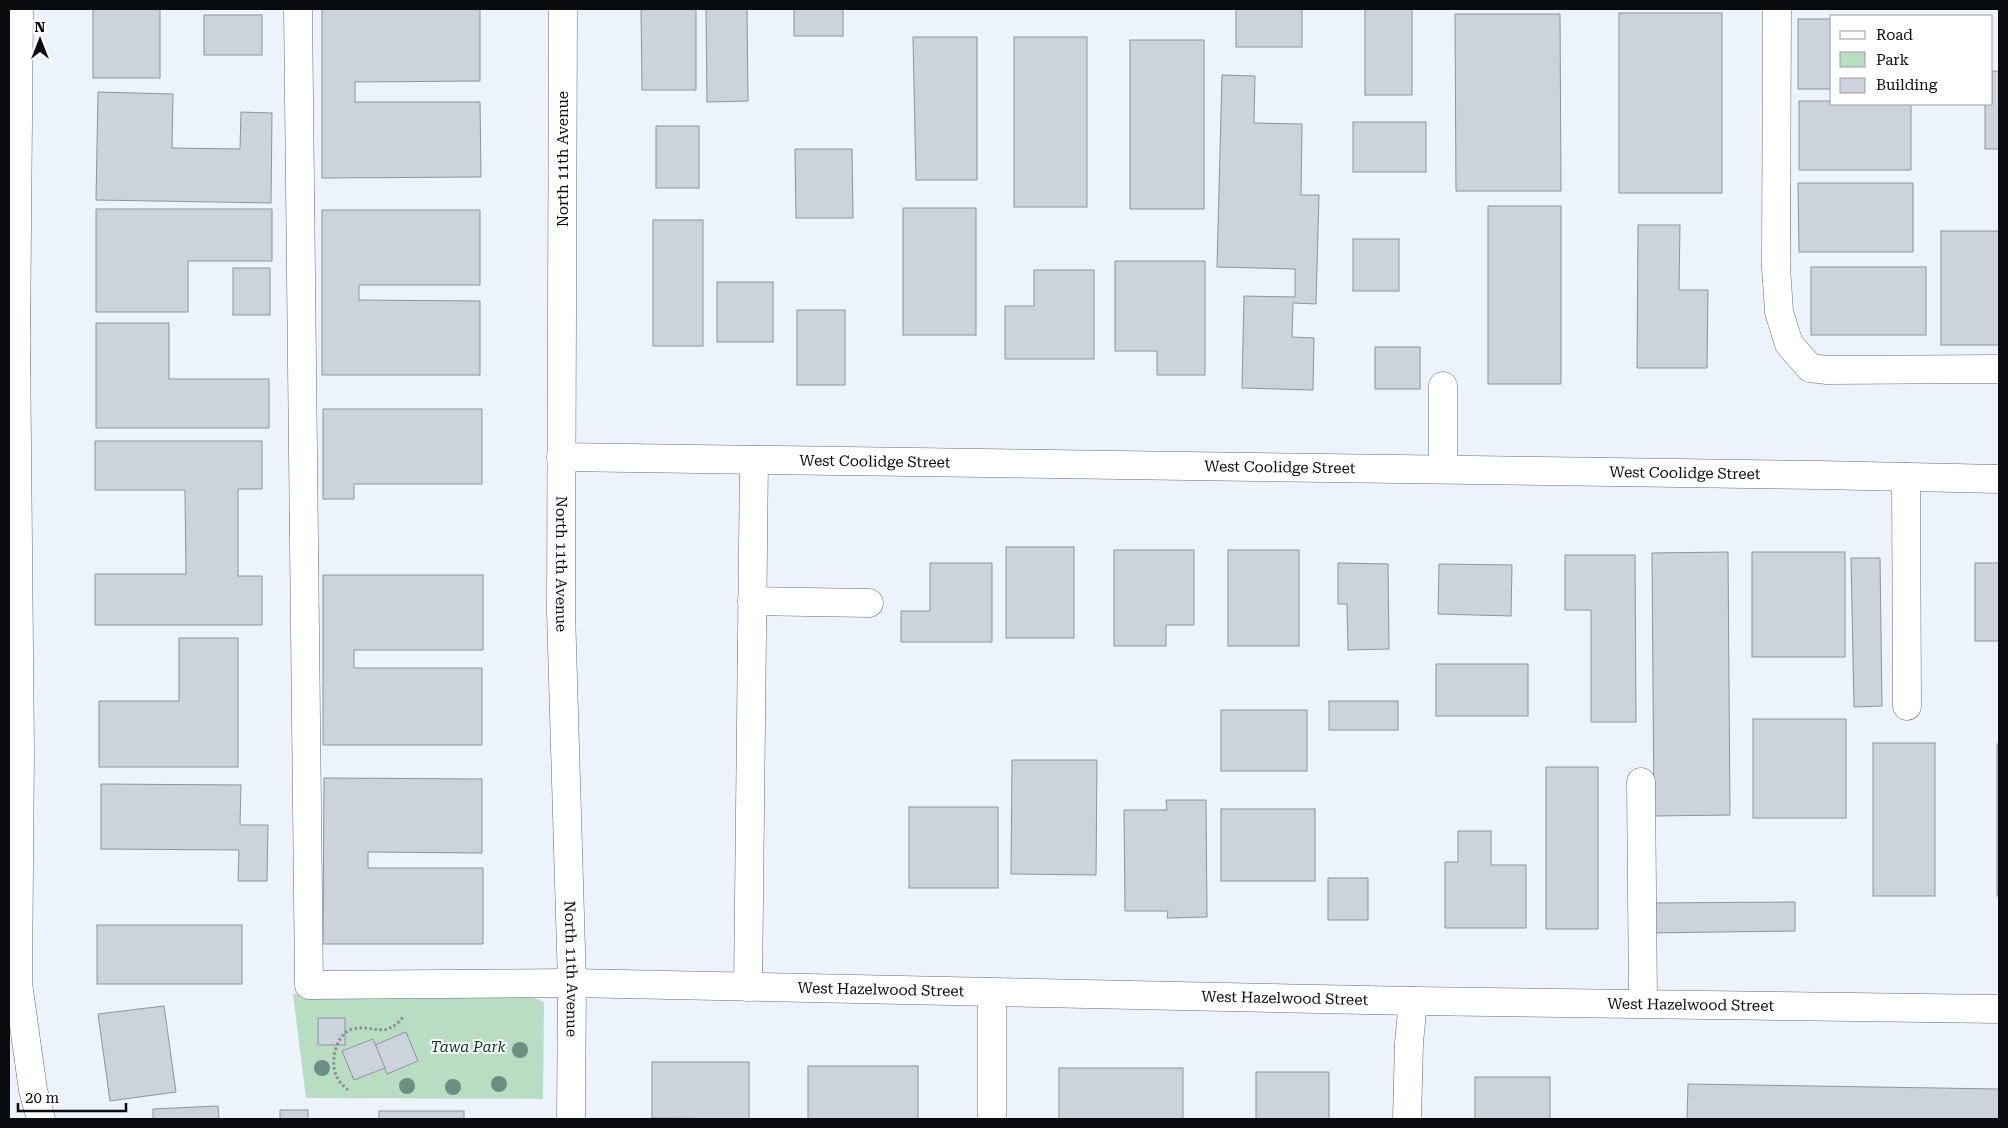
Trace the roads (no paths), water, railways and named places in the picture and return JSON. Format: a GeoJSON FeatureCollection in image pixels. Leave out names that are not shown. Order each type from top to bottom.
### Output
{"type":"FeatureCollection","features":[{"type":"Feature","properties":{"kind":"street"},"geometry":{"type":"LineString","coordinates":[[19,9],[13,341],[14,750],[18,982],[33,1090],[41,1119]]}},
{"type":"Feature","properties":{"kind":"street","name":"West Hazelwood Street"},"geometry":{"type":"LineString","coordinates":[[298,9],[309,985],[572,983],[1413,1001],[1999,1009]]}},
{"type":"Feature","properties":{"kind":"street","name":"North 11th Avenue"},"geometry":{"type":"LineString","coordinates":[[563,9],[561,612],[572,983],[570,1119]]}},
{"type":"Feature","properties":{"kind":"street"},"geometry":{"type":"LineString","coordinates":[[1777,9],[1776,267],[1779,312],[1788,344],[1810,368],[1827,370],[1999,369]]}},
{"type":"Feature","properties":{"kind":"street"},"geometry":{"type":"LineString","coordinates":[[1442,386],[1442,469]]}},
{"type":"Feature","properties":{"kind":"street","name":"West Coolidge Street"},"geometry":{"type":"LineString","coordinates":[[561,458],[1442,469],[1999,479]]}},
{"type":"Feature","properties":{"kind":"street"},"geometry":{"type":"LineString","coordinates":[[748,987],[754,460]]}},
{"type":"Feature","properties":{"kind":"street"},"geometry":{"type":"LineString","coordinates":[[1906,477],[1907,706]]}},
{"type":"Feature","properties":{"kind":"street"},"geometry":{"type":"LineString","coordinates":[[752,601],[868,603]]}},
{"type":"Feature","properties":{"kind":"street"},"geometry":{"type":"LineString","coordinates":[[1641,782],[1643,1003]]}},
{"type":"Feature","properties":{"kind":"street"},"geometry":{"type":"LineString","coordinates":[[992,993],[992,1119]]}},
{"type":"Feature","properties":{"kind":"street"},"geometry":{"type":"LineString","coordinates":[[1407,1119],[1409,1042],[1413,1001]]}},
{"type":"Feature","properties":{"kind":"park label","name":"Tawa Park"},"geometry":{"type":"Point","coordinates":[468,1047]}}]}
